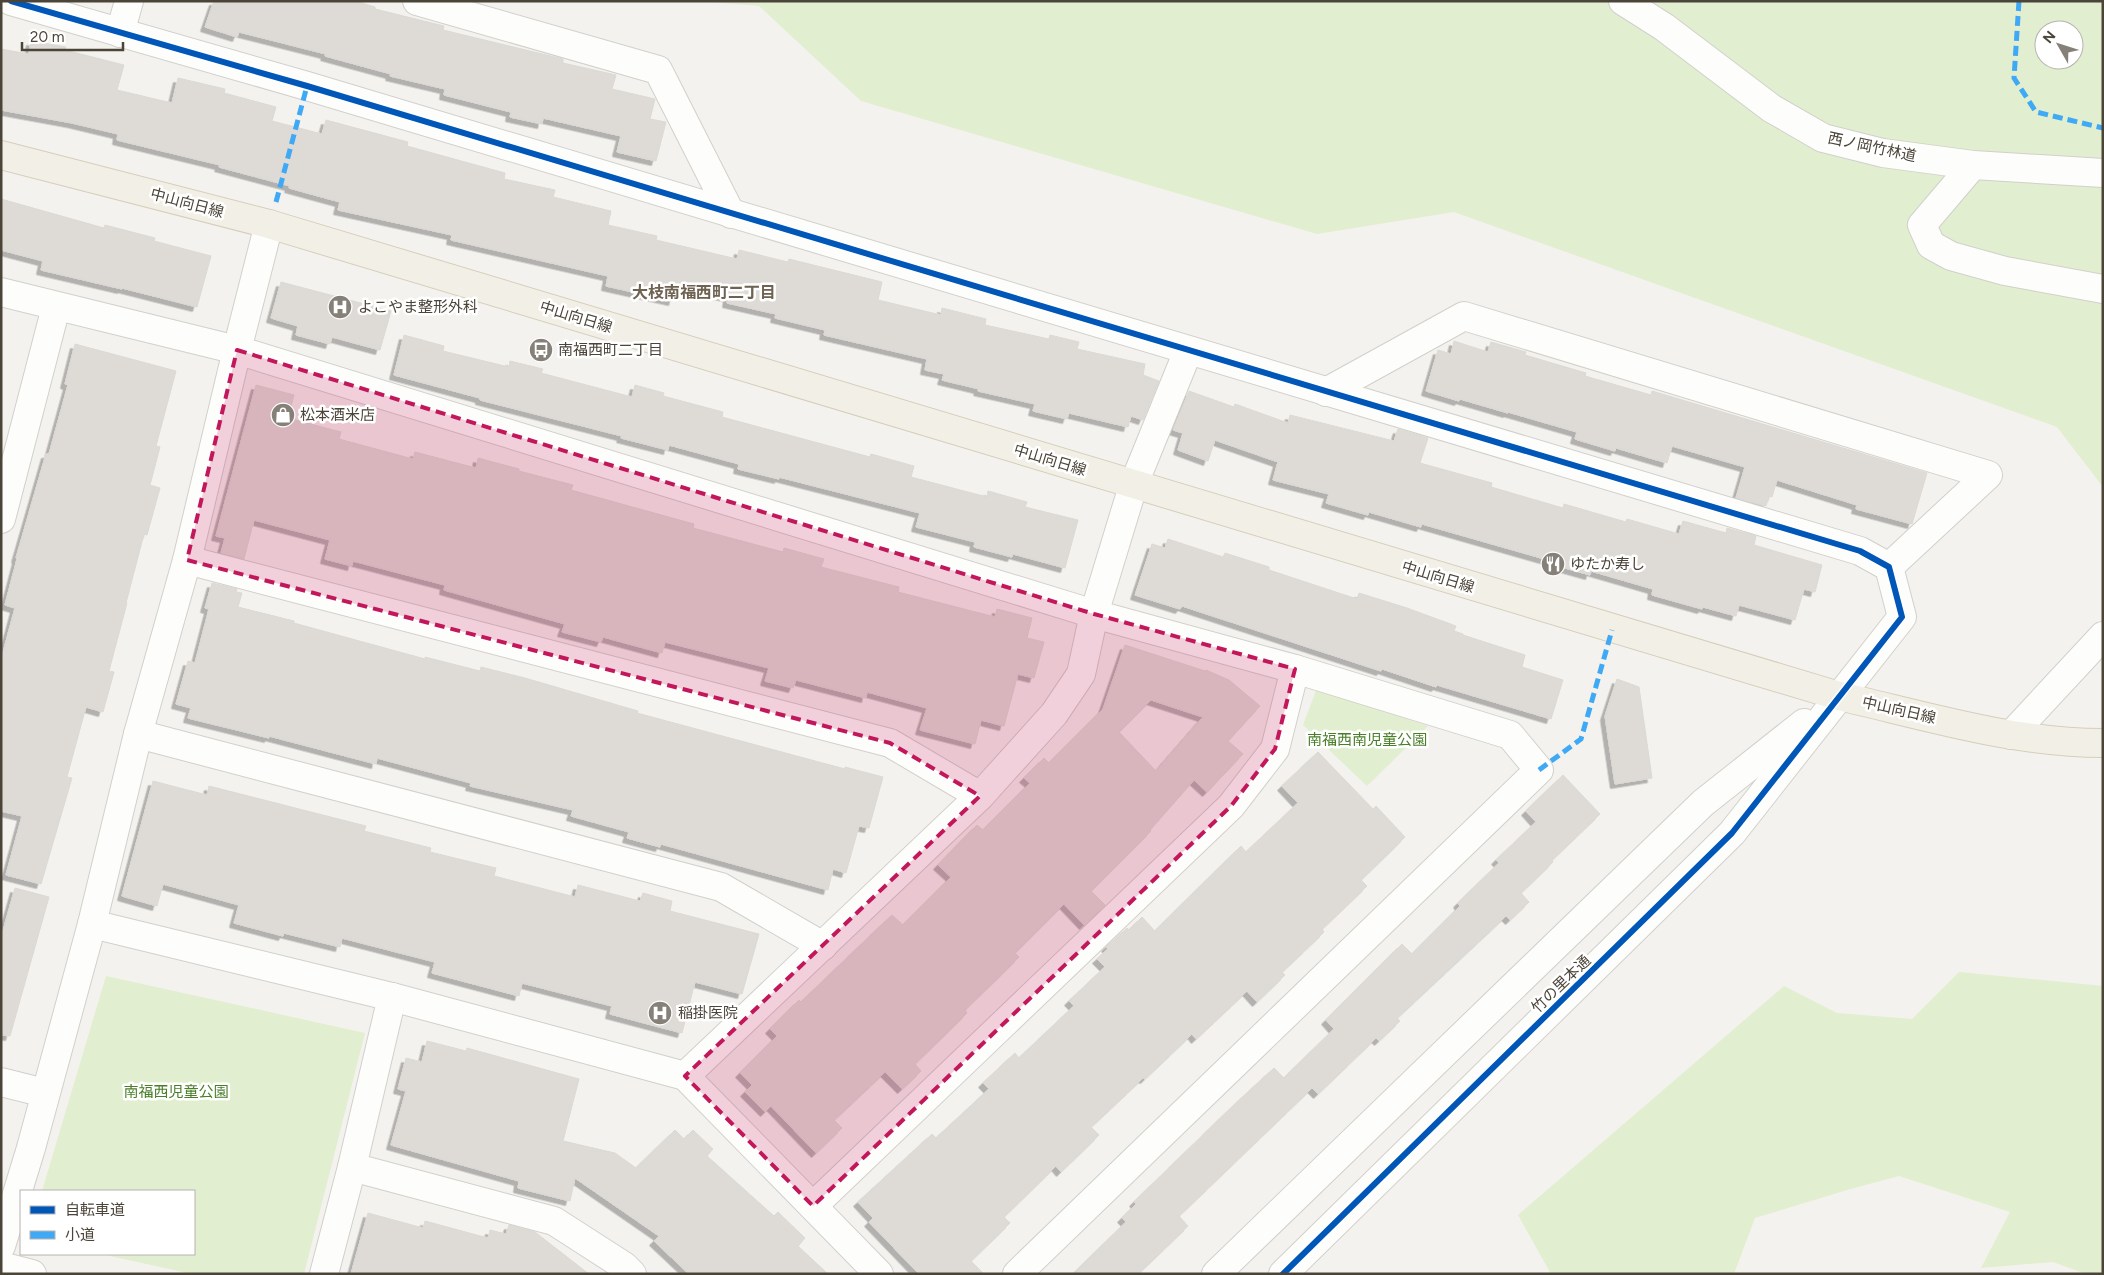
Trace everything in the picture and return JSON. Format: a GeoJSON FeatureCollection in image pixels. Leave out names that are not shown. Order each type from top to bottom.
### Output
{"type":"FeatureCollection","features":[{"type":"Feature","properties":{"kind":"main road","name":"中山向日線"},"geometry":{"type":"LineString","coordinates":[[1,155],[269,224],[1133,486],[1839,696],[2011,735],[2103,744]]}},
{"type":"Feature","properties":{"kind":"street"},"geometry":{"type":"LineString","coordinates":[[11,1],[307,86],[1860,551],[1890,567],[1902,617],[1839,696]]}},
{"type":"Feature","properties":{"kind":"street"},"geometry":{"type":"LineString","coordinates":[[120,32],[129,1]]}},
{"type":"Feature","properties":{"kind":"street"},"geometry":{"type":"LineString","coordinates":[[417,1],[658,70],[731,214]]}},
{"type":"Feature","properties":{"kind":"street","name":"西ノ岡竹林道"},"geometry":{"type":"LineString","coordinates":[[1623,1],[1664,27],[1771,108],[1823,138],[1883,153],[1973,165],[2103,173]]}},
{"type":"Feature","properties":{"kind":"street"},"geometry":{"type":"LineString","coordinates":[[1973,165],[1922,226],[1931,245],[1952,256],[2006,271],[2103,289]]}},
{"type":"Feature","properties":{"kind":"street"},"geometry":{"type":"LineString","coordinates":[[1,1246],[31,1148],[92,924],[138,734],[187,560],[269,224]]}},
{"type":"Feature","properties":{"kind":"street"},"geometry":{"type":"LineString","coordinates":[[1,292],[237,350],[1094,614],[1295,669],[1510,735],[1540,770],[1017,1274]]}},
{"type":"Feature","properties":{"kind":"street"},"geometry":{"type":"LineString","coordinates":[[1,520],[56,307]]}},
{"type":"Feature","properties":{"kind":"street"},"geometry":{"type":"LineString","coordinates":[[1326,392],[1464,316],[1988,475],[1890,567]]}},
{"type":"Feature","properties":{"kind":"street"},"geometry":{"type":"LineString","coordinates":[[685,1076],[980,796],[1054,714],[1081,674],[1094,614],[1133,486],[1188,351]]}},
{"type":"Feature","properties":{"kind":"street"},"geometry":{"type":"LineString","coordinates":[[187,560],[890,743],[980,796]]}},
{"type":"Feature","properties":{"kind":"street"},"geometry":{"type":"LineString","coordinates":[[2011,735],[2103,636]]}},
{"type":"Feature","properties":{"kind":"street"},"geometry":{"type":"LineString","coordinates":[[813,1206],[1231,806],[1274,749],[1295,669]]}},
{"type":"Feature","properties":{"kind":"street","name":"竹の里本通"},"geometry":{"type":"LineString","coordinates":[[1216,1274],[1703,804],[1839,696]]}},
{"type":"Feature","properties":{"kind":"street","name":"竹の里本通"},"geometry":{"type":"LineString","coordinates":[[1283,1274],[1732,833],[1839,696]]}},
{"type":"Feature","properties":{"kind":"street"},"geometry":{"type":"LineString","coordinates":[[138,734],[721,887],[823,946]]}},
{"type":"Feature","properties":{"kind":"street"},"geometry":{"type":"LineString","coordinates":[[92,924],[392,997],[685,1076],[879,1274]]}},
{"type":"Feature","properties":{"kind":"street"},"geometry":{"type":"LineString","coordinates":[[324,1274],[352,1167],[392,997]]}},
{"type":"Feature","properties":{"kind":"street"},"geometry":{"type":"LineString","coordinates":[[1,1082],[45,1093]]}},
{"type":"Feature","properties":{"kind":"street"},"geometry":{"type":"LineString","coordinates":[[352,1167],[554,1221],[624,1266],[632,1274]]}},
{"type":"Feature","properties":{"kind":"street"},"geometry":{"type":"LineString","coordinates":[[1,1266],[32,1274]]}},
{"type":"Feature","properties":{"kind":"highlighted area"},"geometry":{"type":"Polygon","coordinates":[[[237,350],[1094,614],[1295,669],[1275,749],[1231,806],[813,1206],[685,1076],[980,796],[890,743],[187,560],[237,350]]]}},
{"type":"Feature","properties":{"kind":"green space"},"geometry":{"type":"Polygon","coordinates":[[[699,1],[2103,1],[2103,487],[2057,427],[1454,212],[1317,234],[861,101],[759,6],[699,1]]]}},
{"type":"Feature","properties":{"kind":"green space","name":"南福西南児童公園"},"geometry":{"type":"Polygon","coordinates":[[[1317,688],[1428,726],[1367,786],[1303,725],[1317,688]]]}},
{"type":"Feature","properties":{"kind":"green space"},"geometry":{"type":"Polygon","coordinates":[[[1959,972],[2103,986],[2103,1274],[2086,1274],[2053,1262],[1981,1268],[2010,1212],[1899,1176],[1755,1218],[1734,1274],[1551,1274],[1518,1215],[1784,986],[1837,1013],[1912,1019],[1959,972]]]}},
{"type":"Feature","properties":{"kind":"green space","name":"南福西児童公園"},"geometry":{"type":"Polygon","coordinates":[[[106,976],[365,1033],[304,1274],[192,1274],[106,1255],[195,1255],[195,1190],[42,1190],[106,976]]]}},
{"type":"Feature","properties":{"kind":"building"},"geometry":{"type":"Polygon","coordinates":[[[214,1],[355,1],[375,7],[375,9],[444,26],[443,30],[563,59],[563,63],[616,75],[612,89],[655,99],[650,119],[666,122],[656,161],[617,152],[621,136],[543,118],[542,124],[510,117],[511,112],[444,95],[445,89],[390,76],[391,74],[325,56],[326,54],[239,32],[237,37],[205,27],[214,1]]]}},
{"type":"Feature","properties":{"kind":"building"},"geometry":{"type":"Polygon","coordinates":[[[31,41],[66,47],[65,50],[124,65],[117,90],[172,103],[178,78],[225,89],[224,93],[276,107],[272,121],[322,134],[326,120],[408,142],[407,146],[505,173],[504,179],[555,190],[553,197],[611,211],[608,225],[657,236],[656,240],[737,259],[739,250],[788,262],[789,259],[882,282],[878,300],[941,315],[942,308],[986,319],[985,325],[1049,339],[1050,335],[1079,342],[1077,349],[1145,364],[1143,375],[1159,381],[1143,420],[1131,416],[1128,427],[1069,413],[1067,419],[1033,411],[1035,404],[978,391],[979,389],[942,380],[944,374],[925,370],[927,359],[824,335],[825,330],[775,318],[776,314],[727,303],[728,297],[677,286],[673,301],[606,286],[608,276],[451,240],[452,235],[338,210],[340,202],[219,167],[220,165],[117,140],[118,134],[72,123],[1,110],[1,49],[29,54],[31,41]]]}},
{"type":"Feature","properties":{"kind":"building"},"geometry":{"type":"Polygon","coordinates":[[[1,199],[104,228],[105,225],[155,238],[154,241],[211,256],[197,307],[41,270],[43,261],[1,250],[1,199]]]}},
{"type":"Feature","properties":{"kind":"building"},"geometry":{"type":"Polygon","coordinates":[[[281,282],[391,311],[380,350],[332,337],[330,344],[296,335],[298,326],[271,318],[281,282]]]}},
{"type":"Feature","properties":{"kind":"building"},"geometry":{"type":"Polygon","coordinates":[[[404,335],[444,346],[443,351],[509,367],[510,361],[543,369],[541,373],[632,397],[635,385],[664,393],[663,396],[723,412],[722,417],[870,457],[871,454],[914,466],[911,477],[987,497],[988,491],[1027,502],[1025,507],[1078,520],[1065,568],[1013,554],[1012,557],[974,547],[975,542],[916,527],[920,513],[779,477],[779,479],[738,469],[739,464],[669,445],[668,450],[621,438],[622,436],[480,400],[480,398],[394,375],[404,335]]]}},
{"type":"Feature","properties":{"kind":"building"},"geometry":{"type":"Polygon","coordinates":[[[1454,341],[1488,352],[1491,342],[1526,352],[1525,355],[1586,373],[1585,376],[1651,395],[1652,391],[1927,473],[1912,524],[1856,509],[1857,505],[1777,480],[1772,497],[1769,496],[1766,506],[1736,498],[1745,467],[1672,446],[1667,463],[1616,448],[1615,451],[1575,439],[1577,432],[1426,391],[1438,350],[1451,354],[1454,341]]]}},
{"type":"Feature","properties":{"kind":"building"},"geometry":{"type":"Polygon","coordinates":[[[75,344],[176,371],[156,446],[160,447],[150,485],[160,488],[147,535],[144,534],[109,671],[114,672],[103,712],[86,707],[67,777],[72,778],[41,884],[6,875],[22,816],[1,811],[1,660],[15,608],[5,605],[16,558],[46,454],[49,454],[68,385],[65,384],[75,344]]]}},
{"type":"Feature","properties":{"kind":"building"},"geometry":{"type":"Polygon","coordinates":[[[256,385],[294,395],[288,418],[341,432],[339,439],[413,459],[415,452],[476,468],[478,458],[573,485],[571,490],[694,524],[693,528],[783,552],[784,548],[824,559],[821,567],[899,587],[898,592],[995,617],[997,609],[1032,618],[1027,638],[1044,642],[1034,678],[1018,674],[1004,726],[981,720],[975,744],[920,730],[927,708],[867,692],[866,698],[796,680],[793,688],[765,681],[769,668],[665,642],[662,653],[603,637],[601,642],[562,632],[565,624],[444,590],[445,585],[353,561],[352,566],[325,559],[330,540],[254,520],[244,559],[221,553],[225,538],[216,536],[256,385]]]}},
{"type":"Feature","properties":{"kind":"building"},"geometry":{"type":"Polygon","coordinates":[[[1189,391],[1234,407],[1235,404],[1288,423],[1290,415],[1394,441],[1398,429],[1428,438],[1420,463],[1492,483],[1491,487],[1563,508],[1564,504],[1626,522],[1627,519],[1679,534],[1683,521],[1726,533],[1727,528],[1756,536],[1754,545],[1822,565],[1815,592],[1804,589],[1795,620],[1739,605],[1736,616],[1652,595],[1653,589],[1591,571],[1590,575],[1547,563],[1548,560],[1422,524],[1421,527],[1369,512],[1368,515],[1326,503],[1329,494],[1273,480],[1278,462],[1215,440],[1208,461],[1178,450],[1183,433],[1173,430],[1189,391]]]}},
{"type":"Feature","properties":{"kind":"building"},"geometry":{"type":"Polygon","coordinates":[[[1168,539],[1223,557],[1225,553],[1269,567],[1269,570],[1357,599],[1359,593],[1407,608],[1456,626],[1454,631],[1463,635],[1525,655],[1522,667],[1563,680],[1551,719],[1437,685],[1436,687],[1382,669],[1381,671],[1182,606],[1180,609],[1135,595],[1152,544],[1165,548],[1168,539]]]}},
{"type":"Feature","properties":{"kind":"building"},"geometry":{"type":"Polygon","coordinates":[[[212,583],[237,589],[236,592],[242,593],[238,607],[294,621],[294,623],[425,659],[425,657],[480,671],[481,667],[525,678],[638,711],[637,713],[845,769],[845,767],[883,777],[869,828],[859,826],[846,873],[833,869],[828,890],[661,844],[660,847],[627,838],[629,832],[571,816],[573,810],[470,786],[471,783],[377,758],[376,764],[269,736],[269,738],[188,718],[191,708],[176,704],[188,661],[195,663],[209,609],[205,608],[212,583]]]}},
{"type":"Feature","properties":{"kind":"building"},"geometry":{"type":"Polygon","coordinates":[[[1125,645],[1206,670],[1229,680],[1260,706],[1228,741],[1243,754],[1207,792],[1194,780],[1151,831],[1091,891],[1105,905],[1084,925],[1064,904],[1015,953],[1019,957],[965,1010],[967,1013],[915,1064],[921,1071],[902,1089],[885,1072],[834,1120],[842,1128],[816,1153],[771,1106],[765,1112],[745,1092],[752,1085],[740,1073],[777,1036],[770,1029],[799,1000],[801,1002],[892,915],[903,925],[951,877],[938,865],[977,825],[983,830],[1030,783],[1024,778],[1044,758],[1049,763],[1103,709],[1125,645]],[[1151,700],[1119,732],[1156,771],[1203,717],[1151,700]]]}},
{"type":"Feature","properties":{"kind":"building"},"geometry":{"type":"Polygon","coordinates":[[[1617,679],[1639,687],[1652,778],[1615,784],[1605,716],[1617,679]]]}},
{"type":"Feature","properties":{"kind":"building"},"geometry":{"type":"Polygon","coordinates":[[[1318,752],[1373,809],[1376,806],[1405,837],[1361,880],[1367,886],[1322,929],[1324,932],[1282,972],[1285,975],[1257,1002],[1247,991],[1196,1039],[1192,1034],[1091,1127],[1099,1135],[1061,1172],[1056,1166],[1004,1217],[1010,1223],[971,1261],[984,1274],[919,1274],[869,1222],[873,1218],[858,1202],[932,1134],[936,1138],[989,1089],[983,1083],[1015,1053],[1019,1058],[1074,1006],[1069,1001],[1105,967],[1097,959],[1108,949],[1106,947],[1127,928],[1129,930],[1142,917],[1155,931],[1241,846],[1246,852],[1298,803],[1282,786],[1318,752]]]}},
{"type":"Feature","properties":{"kind":"building"},"geometry":{"type":"Polygon","coordinates":[[[1563,775],[1600,814],[1521,893],[1529,902],[1510,920],[1506,916],[1397,1018],[1400,1021],[1379,1041],[1376,1038],[1318,1094],[1312,1088],[1179,1216],[1188,1226],[1138,1274],[1073,1274],[1126,1222],[1122,1218],[1136,1204],[1134,1202],[1236,1103],[1274,1068],[1284,1078],[1334,1029],[1326,1020],[1402,944],[1412,954],[1460,906],[1458,903],[1499,863],[1496,860],[1536,822],[1526,811],[1563,775]]]}},
{"type":"Feature","properties":{"kind":"building"},"geometry":{"type":"Polygon","coordinates":[[[153,781],[207,795],[209,786],[366,826],[364,831],[431,848],[430,852],[496,868],[494,876],[575,897],[578,885],[640,901],[643,893],[672,901],[670,911],[759,934],[742,994],[695,982],[682,1033],[610,1014],[612,1006],[522,983],[519,996],[432,973],[435,962],[342,938],[340,947],[284,933],[283,936],[234,923],[239,905],[163,884],[157,906],[122,896],[153,781]]]}},
{"type":"Feature","properties":{"kind":"building"},"geometry":{"type":"Polygon","coordinates":[[[15,888],[49,897],[10,1036],[1,1035],[1,938],[15,888]]]}},
{"type":"Feature","properties":{"kind":"building"},"geometry":{"type":"Polygon","coordinates":[[[427,1041],[466,1051],[467,1048],[579,1079],[563,1141],[615,1153],[636,1168],[675,1130],[684,1139],[693,1130],[713,1149],[707,1156],[774,1216],[778,1212],[805,1238],[798,1246],[828,1274],[689,1274],[654,1241],[659,1236],[575,1178],[570,1201],[518,1188],[519,1181],[391,1145],[406,1091],[398,1089],[406,1058],[422,1062],[427,1041]]]}},
{"type":"Feature","properties":{"kind":"building"},"geometry":{"type":"Polygon","coordinates":[[[368,1213],[423,1228],[425,1221],[488,1238],[490,1230],[506,1234],[509,1225],[535,1232],[589,1274],[351,1274],[368,1213]]]}},
{"type":"Feature","properties":{"kind":"marked path"},"geometry":{"type":"LineString","coordinates":[[2019,1],[2014,78],[2036,112],[2103,128]]}},
{"type":"Feature","properties":{"kind":"marked path"},"geometry":{"type":"LineString","coordinates":[[276,202],[307,86]]}},
{"type":"Feature","properties":{"kind":"marked path"},"geometry":{"type":"LineString","coordinates":[[1539,770],[1581,739],[1612,630]]}},
{"type":"Feature","properties":{"kind":"cycle path"},"geometry":{"type":"LineString","coordinates":[[11,1],[307,86],[1860,551],[1889,567],[1902,617],[1732,833],[1283,1274]]}},
{"type":"Feature","properties":{"kind":"place","name":"よこやま整形外科"},"geometry":{"type":"Point","coordinates":[340,307]}},
{"type":"Feature","properties":{"kind":"place","name":"南福西町二丁目"},"geometry":{"type":"Point","coordinates":[541,350]}},
{"type":"Feature","properties":{"kind":"place","name":"松本酒米店"},"geometry":{"type":"Point","coordinates":[283,415]}},
{"type":"Feature","properties":{"kind":"place","name":"ゆたか寿し"},"geometry":{"type":"Point","coordinates":[1553,564]}},
{"type":"Feature","properties":{"kind":"place","name":"稲掛医院"},"geometry":{"type":"Point","coordinates":[660,1013]}},
{"type":"Feature","properties":{"kind":"district","name":"大枝南福西町二丁目"},"geometry":{"type":"Point","coordinates":[704,292]}}]}
